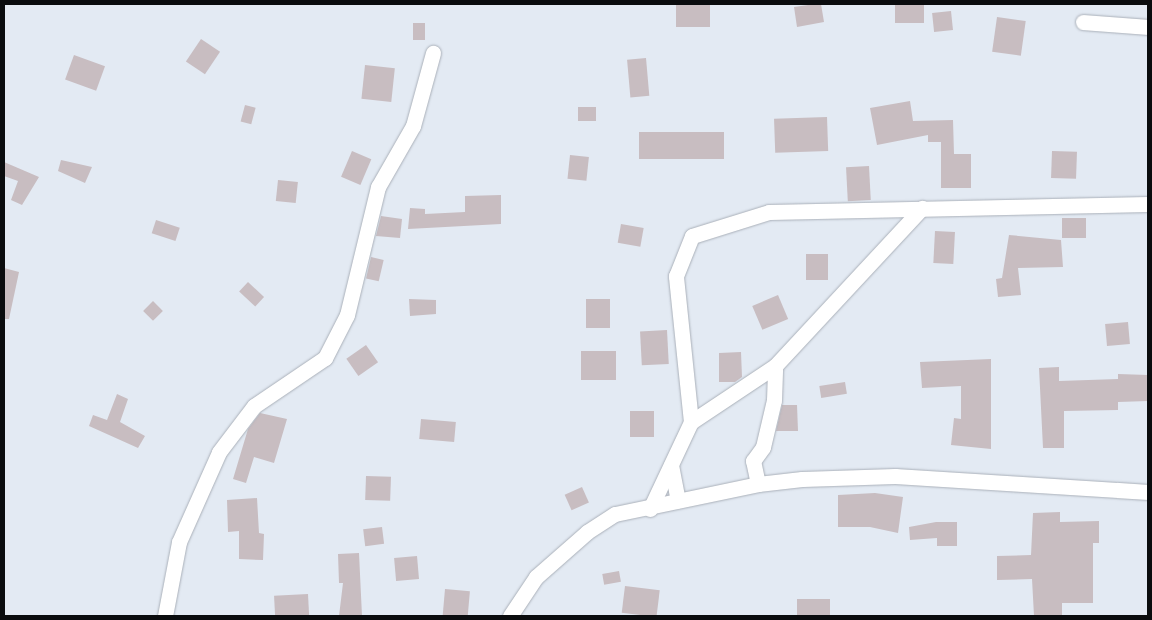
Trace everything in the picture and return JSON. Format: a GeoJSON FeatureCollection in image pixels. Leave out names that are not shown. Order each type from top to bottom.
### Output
{"type":"FeatureCollection","features":[{"type":"Feature","properties":{"kind":"street"},"geometry":{"type":"LineString","coordinates":[[1084,22],[1148,27]]}},
{"type":"Feature","properties":{"kind":"street"},"geometry":{"type":"LineString","coordinates":[[165,616],[179,542],[219,452],[254,406],[325,358],[347,316],[378,187],[413,126],[433,53]]}},
{"type":"Feature","properties":{"kind":"street"},"geometry":{"type":"LineString","coordinates":[[650,509],[691,422],[676,276],[692,236],[768,212],[1148,204]]}},
{"type":"Feature","properties":{"kind":"street"},"geometry":{"type":"LineString","coordinates":[[691,422],[775,366],[922,208]]}},
{"type":"Feature","properties":{"kind":"street"},"geometry":{"type":"LineString","coordinates":[[758,484],[753,461],[763,447],[774,400],[775,366]]}},
{"type":"Feature","properties":{"kind":"street"},"geometry":{"type":"LineString","coordinates":[[671,465],[678,500]]}},
{"type":"Feature","properties":{"kind":"street"},"geometry":{"type":"LineString","coordinates":[[510,616],[536,576],[587,532],[615,514],[650,509],[678,500],[758,484],[802,479],[895,476],[1148,492]]}},
{"type":"Feature","properties":{"kind":"building"},"geometry":{"type":"Polygon","coordinates":[[[676,4],[710,4],[710,27],[676,27],[676,4]]]}},
{"type":"Feature","properties":{"kind":"building"},"geometry":{"type":"Polygon","coordinates":[[[821,4],[824,22],[797,27],[794,7],[821,4]]]}},
{"type":"Feature","properties":{"kind":"building"},"geometry":{"type":"Polygon","coordinates":[[[895,4],[924,4],[924,23],[895,23],[895,4]]]}},
{"type":"Feature","properties":{"kind":"building"},"geometry":{"type":"Polygon","coordinates":[[[951,11],[953,30],[934,32],[932,13],[951,11]]]}},
{"type":"Feature","properties":{"kind":"building"},"geometry":{"type":"Polygon","coordinates":[[[997,17],[1026,21],[1021,56],[992,52],[997,17]]]}},
{"type":"Feature","properties":{"kind":"building"},"geometry":{"type":"Polygon","coordinates":[[[413,23],[425,23],[425,40],[413,40],[413,23]]]}},
{"type":"Feature","properties":{"kind":"building"},"geometry":{"type":"Polygon","coordinates":[[[201,39],[220,52],[205,74],[186,61],[201,39]]]}},
{"type":"Feature","properties":{"kind":"building"},"geometry":{"type":"Polygon","coordinates":[[[74,55],[105,66],[96,91],[65,79],[74,55]]]}},
{"type":"Feature","properties":{"kind":"building"},"geometry":{"type":"Polygon","coordinates":[[[646,58],[649,96],[630,98],[627,60],[646,58]]]}},
{"type":"Feature","properties":{"kind":"building"},"geometry":{"type":"Polygon","coordinates":[[[365,65],[395,68],[391,102],[361,99],[365,65]]]}},
{"type":"Feature","properties":{"kind":"building"},"geometry":{"type":"Polygon","coordinates":[[[910,101],[913,121],[953,120],[954,154],[971,154],[971,188],[941,188],[941,142],[928,142],[928,135],[877,145],[870,108],[910,101]]]}},
{"type":"Feature","properties":{"kind":"building"},"geometry":{"type":"Polygon","coordinates":[[[245,105],[256,108],[251,124],[241,121],[245,105]]]}},
{"type":"Feature","properties":{"kind":"building"},"geometry":{"type":"Polygon","coordinates":[[[578,107],[596,107],[596,121],[578,121],[578,107]]]}},
{"type":"Feature","properties":{"kind":"building"},"geometry":{"type":"Polygon","coordinates":[[[827,117],[828,151],[775,153],[774,119],[827,117]]]}},
{"type":"Feature","properties":{"kind":"building"},"geometry":{"type":"Polygon","coordinates":[[[639,132],[724,132],[724,159],[639,159],[639,132]]]}},
{"type":"Feature","properties":{"kind":"building"},"geometry":{"type":"Polygon","coordinates":[[[352,151],[371,159],[360,185],[341,177],[352,151]]]}},
{"type":"Feature","properties":{"kind":"building"},"geometry":{"type":"Polygon","coordinates":[[[1052,151],[1077,152],[1076,179],[1051,178],[1052,151]]]}},
{"type":"Feature","properties":{"kind":"building"},"geometry":{"type":"Polygon","coordinates":[[[570,155],[589,157],[586,181],[567,179],[570,155]]]}},
{"type":"Feature","properties":{"kind":"building"},"geometry":{"type":"Polygon","coordinates":[[[61,160],[92,167],[85,183],[58,171],[61,160]]]}},
{"type":"Feature","properties":{"kind":"building"},"geometry":{"type":"Polygon","coordinates":[[[4,162],[39,177],[22,205],[11,200],[18,181],[4,176],[4,162]]]}},
{"type":"Feature","properties":{"kind":"building"},"geometry":{"type":"Polygon","coordinates":[[[869,166],[871,200],[848,201],[846,167],[869,166]]]}},
{"type":"Feature","properties":{"kind":"building"},"geometry":{"type":"Polygon","coordinates":[[[278,180],[298,182],[296,203],[276,201],[278,180]]]}},
{"type":"Feature","properties":{"kind":"building"},"geometry":{"type":"Polygon","coordinates":[[[501,195],[501,224],[408,229],[410,208],[425,209],[425,214],[465,212],[465,196],[501,195]]]}},
{"type":"Feature","properties":{"kind":"building"},"geometry":{"type":"Polygon","coordinates":[[[381,216],[402,219],[400,238],[376,236],[381,216]]]}},
{"type":"Feature","properties":{"kind":"building"},"geometry":{"type":"Polygon","coordinates":[[[1062,218],[1086,218],[1086,238],[1062,238],[1062,218]]]}},
{"type":"Feature","properties":{"kind":"building"},"geometry":{"type":"Polygon","coordinates":[[[156,220],[180,228],[175,241],[152,233],[156,220]]]}},
{"type":"Feature","properties":{"kind":"building"},"geometry":{"type":"Polygon","coordinates":[[[621,224],[644,228],[640,247],[618,243],[621,224]]]}},
{"type":"Feature","properties":{"kind":"building"},"geometry":{"type":"Polygon","coordinates":[[[935,231],[955,232],[953,264],[933,263],[935,231]]]}},
{"type":"Feature","properties":{"kind":"building"},"geometry":{"type":"Polygon","coordinates":[[[1009,235],[1061,240],[1063,267],[1018,268],[1021,295],[998,297],[996,279],[1002,278],[1009,235]]]}},
{"type":"Feature","properties":{"kind":"building"},"geometry":{"type":"Polygon","coordinates":[[[806,254],[828,254],[828,280],[806,280],[806,254]]]}},
{"type":"Feature","properties":{"kind":"building"},"geometry":{"type":"Polygon","coordinates":[[[371,257],[384,260],[379,281],[366,278],[371,257]]]}},
{"type":"Feature","properties":{"kind":"building"},"geometry":{"type":"Polygon","coordinates":[[[4,268],[19,272],[9,319],[4,319],[4,268]]]}},
{"type":"Feature","properties":{"kind":"building"},"geometry":{"type":"Polygon","coordinates":[[[248,282],[264,297],[255,307],[239,292],[248,282]]]}},
{"type":"Feature","properties":{"kind":"building"},"geometry":{"type":"Polygon","coordinates":[[[778,295],[788,319],[762,330],[752,306],[778,295]]]}},
{"type":"Feature","properties":{"kind":"building"},"geometry":{"type":"Polygon","coordinates":[[[409,299],[436,300],[436,314],[410,316],[409,299]]]}},
{"type":"Feature","properties":{"kind":"building"},"geometry":{"type":"Polygon","coordinates":[[[586,299],[610,299],[610,328],[586,328],[586,299]]]}},
{"type":"Feature","properties":{"kind":"building"},"geometry":{"type":"Polygon","coordinates":[[[153,301],[163,311],[153,321],[143,311],[153,301]]]}},
{"type":"Feature","properties":{"kind":"building"},"geometry":{"type":"Polygon","coordinates":[[[1128,322],[1130,344],[1107,346],[1105,324],[1128,322]]]}},
{"type":"Feature","properties":{"kind":"building"},"geometry":{"type":"Polygon","coordinates":[[[667,330],[669,364],[642,365],[640,331],[667,330]]]}},
{"type":"Feature","properties":{"kind":"building"},"geometry":{"type":"Polygon","coordinates":[[[366,345],[378,362],[358,376],[346,359],[366,345]]]}},
{"type":"Feature","properties":{"kind":"building"},"geometry":{"type":"Polygon","coordinates":[[[581,351],[616,351],[616,380],[581,380],[581,351]]]}},
{"type":"Feature","properties":{"kind":"building"},"geometry":{"type":"Polygon","coordinates":[[[741,352],[742,377],[735,382],[719,382],[719,353],[741,352]]]}},
{"type":"Feature","properties":{"kind":"building"},"geometry":{"type":"Polygon","coordinates":[[[991,359],[991,449],[951,445],[954,418],[961,419],[961,386],[922,388],[920,362],[991,359]]]}},
{"type":"Feature","properties":{"kind":"building"},"geometry":{"type":"Polygon","coordinates":[[[1059,367],[1059,381],[1118,379],[1118,374],[1148,375],[1148,401],[1118,402],[1118,410],[1064,411],[1064,448],[1043,448],[1039,368],[1059,367]]]}},
{"type":"Feature","properties":{"kind":"building"},"geometry":{"type":"Polygon","coordinates":[[[845,382],[847,394],[821,398],[819,386],[845,382]]]}},
{"type":"Feature","properties":{"kind":"building"},"geometry":{"type":"Polygon","coordinates":[[[117,394],[128,399],[120,422],[145,436],[138,448],[89,426],[93,415],[107,420],[117,394]]]}},
{"type":"Feature","properties":{"kind":"building"},"geometry":{"type":"Polygon","coordinates":[[[782,405],[797,405],[798,431],[776,431],[782,405]]]}},
{"type":"Feature","properties":{"kind":"building"},"geometry":{"type":"Polygon","coordinates":[[[630,411],[654,411],[654,437],[630,437],[630,411]]]}},
{"type":"Feature","properties":{"kind":"building"},"geometry":{"type":"Polygon","coordinates":[[[260,413],[287,419],[274,463],[254,457],[246,483],[233,479],[248,429],[260,413]]]}},
{"type":"Feature","properties":{"kind":"building"},"geometry":{"type":"Polygon","coordinates":[[[421,419],[456,422],[454,442],[419,439],[421,419]]]}},
{"type":"Feature","properties":{"kind":"building"},"geometry":{"type":"Polygon","coordinates":[[[366,476],[391,477],[390,501],[365,500],[366,476]]]}},
{"type":"Feature","properties":{"kind":"building"},"geometry":{"type":"Polygon","coordinates":[[[582,487],[589,503],[572,510],[565,495],[582,487]]]}},
{"type":"Feature","properties":{"kind":"building"},"geometry":{"type":"Polygon","coordinates":[[[875,493],[903,497],[898,533],[870,527],[838,527],[838,495],[875,493]]]}},
{"type":"Feature","properties":{"kind":"building"},"geometry":{"type":"Polygon","coordinates":[[[257,498],[259,533],[264,534],[263,560],[239,559],[239,531],[228,532],[227,500],[257,498]]]}},
{"type":"Feature","properties":{"kind":"building"},"geometry":{"type":"Polygon","coordinates":[[[1060,512],[1060,522],[1099,521],[1099,543],[1093,543],[1093,603],[1062,603],[1062,616],[1034,616],[1032,579],[997,580],[997,556],[1031,555],[1033,513],[1060,512]]]}},
{"type":"Feature","properties":{"kind":"building"},"geometry":{"type":"Polygon","coordinates":[[[936,522],[957,522],[957,546],[937,546],[937,538],[910,540],[909,527],[936,522]]]}},
{"type":"Feature","properties":{"kind":"building"},"geometry":{"type":"Polygon","coordinates":[[[382,527],[384,544],[365,546],[363,529],[382,527]]]}},
{"type":"Feature","properties":{"kind":"building"},"geometry":{"type":"Polygon","coordinates":[[[359,553],[362,616],[339,616],[343,583],[339,583],[338,554],[359,553]]]}},
{"type":"Feature","properties":{"kind":"building"},"geometry":{"type":"Polygon","coordinates":[[[417,556],[419,579],[396,581],[394,558],[417,556]]]}},
{"type":"Feature","properties":{"kind":"building"},"geometry":{"type":"Polygon","coordinates":[[[619,571],[621,582],[604,585],[602,574],[619,571]]]}},
{"type":"Feature","properties":{"kind":"building"},"geometry":{"type":"Polygon","coordinates":[[[625,586],[660,590],[657,616],[622,613],[625,586]]]}},
{"type":"Feature","properties":{"kind":"building"},"geometry":{"type":"Polygon","coordinates":[[[445,589],[470,591],[468,616],[443,615],[445,589]]]}},
{"type":"Feature","properties":{"kind":"building"},"geometry":{"type":"Polygon","coordinates":[[[308,594],[309,616],[275,616],[274,596],[308,594]]]}},
{"type":"Feature","properties":{"kind":"building"},"geometry":{"type":"Polygon","coordinates":[[[797,599],[830,599],[830,616],[797,616],[797,599]]]}}]}
